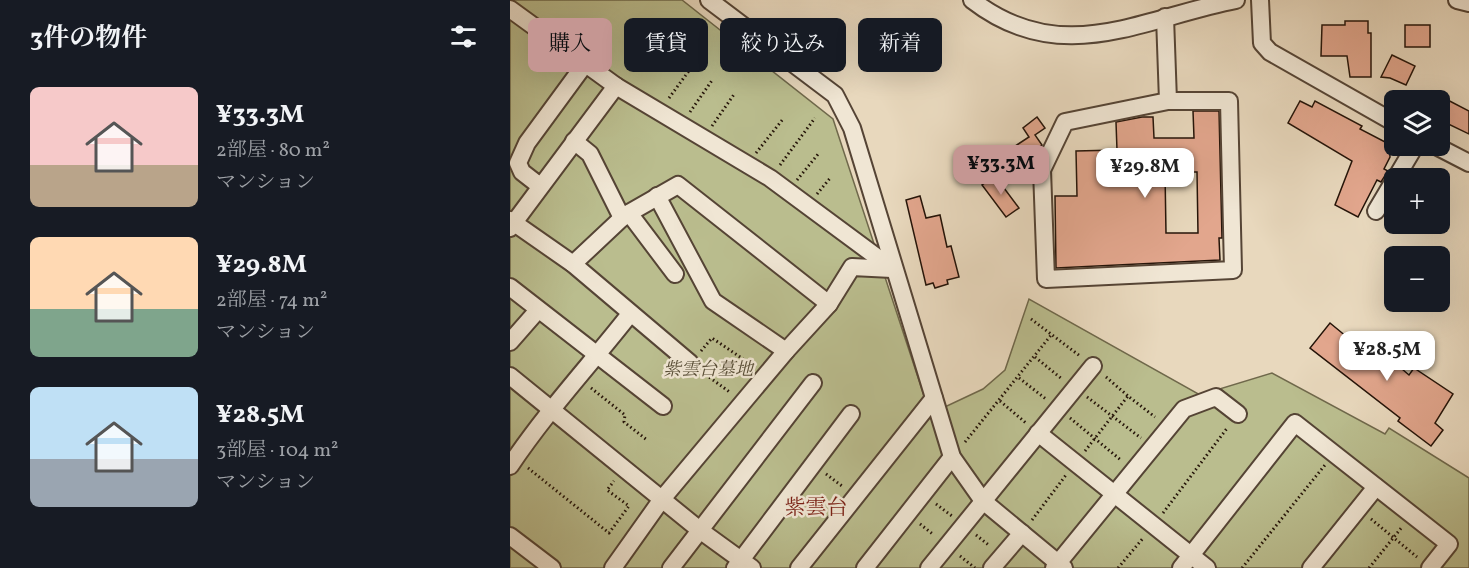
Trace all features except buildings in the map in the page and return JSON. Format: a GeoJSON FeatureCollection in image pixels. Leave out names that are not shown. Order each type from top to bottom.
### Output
{"type":"FeatureCollection","features":[{"type":"Feature","properties":{"kind":"street"},"geometry":{"type":"LineString","coordinates":[[709,0],[835,95],[852,128],[952,457],[983,501],[1058,566],[1184,409],[1216,397],[1238,414]]}},
{"type":"Feature","properties":{"kind":"street"},"geometry":{"type":"LineString","coordinates":[[972,0],[1012,23],[1043,33],[1070,37],[1100,36],[1236,0]]}},
{"type":"Feature","properties":{"kind":"street"},"geometry":{"type":"LineString","coordinates":[[1260,0],[1262,43],[1270,52],[1384,117]]}},
{"type":"Feature","properties":{"kind":"street"},"geometry":{"type":"LineString","coordinates":[[1457,0],[1469,3]]}},
{"type":"Feature","properties":{"kind":"street"},"geometry":{"type":"LineString","coordinates":[[510,9],[528,22]]}},
{"type":"Feature","properties":{"kind":"street"},"geometry":{"type":"LineString","coordinates":[[1165,17],[1168,102]]}},
{"type":"Feature","properties":{"kind":"street"},"geometry":{"type":"LineString","coordinates":[[540,186],[522,171],[518,163],[528,142],[579,72]]}},
{"type":"Feature","properties":{"kind":"street"},"geometry":{"type":"LineString","coordinates":[[596,72],[770,178],[893,269]]}},
{"type":"Feature","properties":{"kind":"street"},"geometry":{"type":"LineString","coordinates":[[616,86],[511,224],[573,264],[690,363]]}},
{"type":"Feature","properties":{"kind":"street"},"geometry":{"type":"LineString","coordinates":[[1229,101],[1233,270],[1046,279],[1042,170],[1065,122],[1168,102],[1229,101]]}},
{"type":"Feature","properties":{"kind":"street"},"geometry":{"type":"LineString","coordinates":[[574,141],[590,154],[626,215],[675,274]]}},
{"type":"Feature","properties":{"kind":"street"},"geometry":{"type":"LineString","coordinates":[[1450,153],[1469,163]]}},
{"type":"Feature","properties":{"kind":"street"},"geometry":{"type":"LineString","coordinates":[[573,264],[626,215],[678,185],[829,304]]}},
{"type":"Feature","properties":{"kind":"street"},"geometry":{"type":"LineString","coordinates":[[657,196],[713,301],[786,351]]}},
{"type":"Feature","properties":{"kind":"street"},"geometry":{"type":"LineString","coordinates":[[1376,211],[1384,198]]}},
{"type":"Feature","properties":{"kind":"street"},"geometry":{"type":"LineString","coordinates":[[613,568],[662,499],[766,374],[829,304],[852,267],[893,269]]}},
{"type":"Feature","properties":{"kind":"street"},"geometry":{"type":"LineString","coordinates":[[510,287],[663,406]]}},
{"type":"Feature","properties":{"kind":"street"},"geometry":{"type":"LineString","coordinates":[[510,342],[538,310]]}},
{"type":"Feature","properties":{"kind":"street"},"geometry":{"type":"LineString","coordinates":[[513,462],[549,409],[598,356],[630,314]]}},
{"type":"Feature","properties":{"kind":"street"},"geometry":{"type":"LineString","coordinates":[[929,568],[1093,366]]}},
{"type":"Feature","properties":{"kind":"street"},"geometry":{"type":"LineString","coordinates":[[510,376],[742,565],[813,463],[851,414]]}},
{"type":"Feature","properties":{"kind":"street"},"geometry":{"type":"LineString","coordinates":[[672,568],[813,383]]}},
{"type":"Feature","properties":{"kind":"street"},"geometry":{"type":"LineString","coordinates":[[799,568],[934,398]]}},
{"type":"Feature","properties":{"kind":"street"},"geometry":{"type":"LineString","coordinates":[[1186,561],[1295,423],[1449,544],[1426,564]]}},
{"type":"Feature","properties":{"kind":"street"},"geometry":{"type":"LineString","coordinates":[[1038,433],[1154,525],[1186,561],[1207,568]]}},
{"type":"Feature","properties":{"kind":"street"},"geometry":{"type":"LineString","coordinates":[[865,568],[952,457]]}},
{"type":"Feature","properties":{"kind":"street"},"geometry":{"type":"LineString","coordinates":[[1311,568],[1376,487]]}},
{"type":"Feature","properties":{"kind":"street"},"geometry":{"type":"LineString","coordinates":[[992,568],[1022,533]]}},
{"type":"Feature","properties":{"kind":"street"},"geometry":{"type":"LineString","coordinates":[[511,539],[552,568]]}},
{"type":"Feature","properties":{"kind":"path"},"geometry":{"type":"LineString","coordinates":[[660,111],[688,72]]}},
{"type":"Feature","properties":{"kind":"path"},"geometry":{"type":"LineString","coordinates":[[681,124],[712,79]]}},
{"type":"Feature","properties":{"kind":"path"},"geometry":{"type":"LineString","coordinates":[[704,138],[735,93]]}},
{"type":"Feature","properties":{"kind":"path"},"geometry":{"type":"LineString","coordinates":[[770,178],[815,118]]}},
{"type":"Feature","properties":{"kind":"path"},"geometry":{"type":"LineString","coordinates":[[747,164],[783,119]]}},
{"type":"Feature","properties":{"kind":"path"},"geometry":{"type":"LineString","coordinates":[[788,192],[819,153]]}},
{"type":"Feature","properties":{"kind":"path"},"geometry":{"type":"LineString","coordinates":[[952,457],[1019,378],[1052,334]]}},
{"type":"Feature","properties":{"kind":"path"},"geometry":{"type":"LineString","coordinates":[[743,402],[690,363],[712,338],[766,374]]}},
{"type":"Feature","properties":{"kind":"path"},"geometry":{"type":"LineString","coordinates":[[1035,357],[1152,446]]}},
{"type":"Feature","properties":{"kind":"path"},"geometry":{"type":"LineString","coordinates":[[578,378],[625,415],[624,422],[647,440]]}},
{"type":"Feature","properties":{"kind":"path"},"geometry":{"type":"LineString","coordinates":[[1019,378],[1133,471]]}},
{"type":"Feature","properties":{"kind":"path"},"geometry":{"type":"LineString","coordinates":[[1000,401],[1038,433]]}},
{"type":"Feature","properties":{"kind":"path"},"geometry":{"type":"LineString","coordinates":[[1118,568],[1154,525],[1238,414]]}},
{"type":"Feature","properties":{"kind":"path"},"geometry":{"type":"LineString","coordinates":[[1242,568],[1332,457]]}},
{"type":"Feature","properties":{"kind":"path"},"geometry":{"type":"LineString","coordinates":[[513,462],[609,533],[629,506],[607,490],[623,469]]}},
{"type":"Feature","properties":{"kind":"path"},"geometry":{"type":"LineString","coordinates":[[813,463],[855,497]]}},
{"type":"Feature","properties":{"kind":"path"},"geometry":{"type":"LineString","coordinates":[[1358,508],[1426,564]]}},
{"type":"Feature","properties":{"kind":"path"},"geometry":{"type":"LineString","coordinates":[[1369,568],[1411,514]]}},
{"type":"Feature","properties":{"kind":"green space","name":"紫雲台墓地"},"geometry":{"type":"Polygon","coordinates":[[[510,0],[682,0],[705,18],[624,18],[624,72],[708,72],[708,20],[720,30],[720,72],[773,72],[833,119],[930,414],[983,389],[1005,370],[1029,299],[1200,395],[1272,373],[1385,434],[1389,428],[1469,478],[1469,568],[510,568],[510,0]]]}},
{"type":"Feature","properties":{"kind":"district","name":"紫雲台"},"geometry":{"type":"Point","coordinates":[816,507]}}]}
